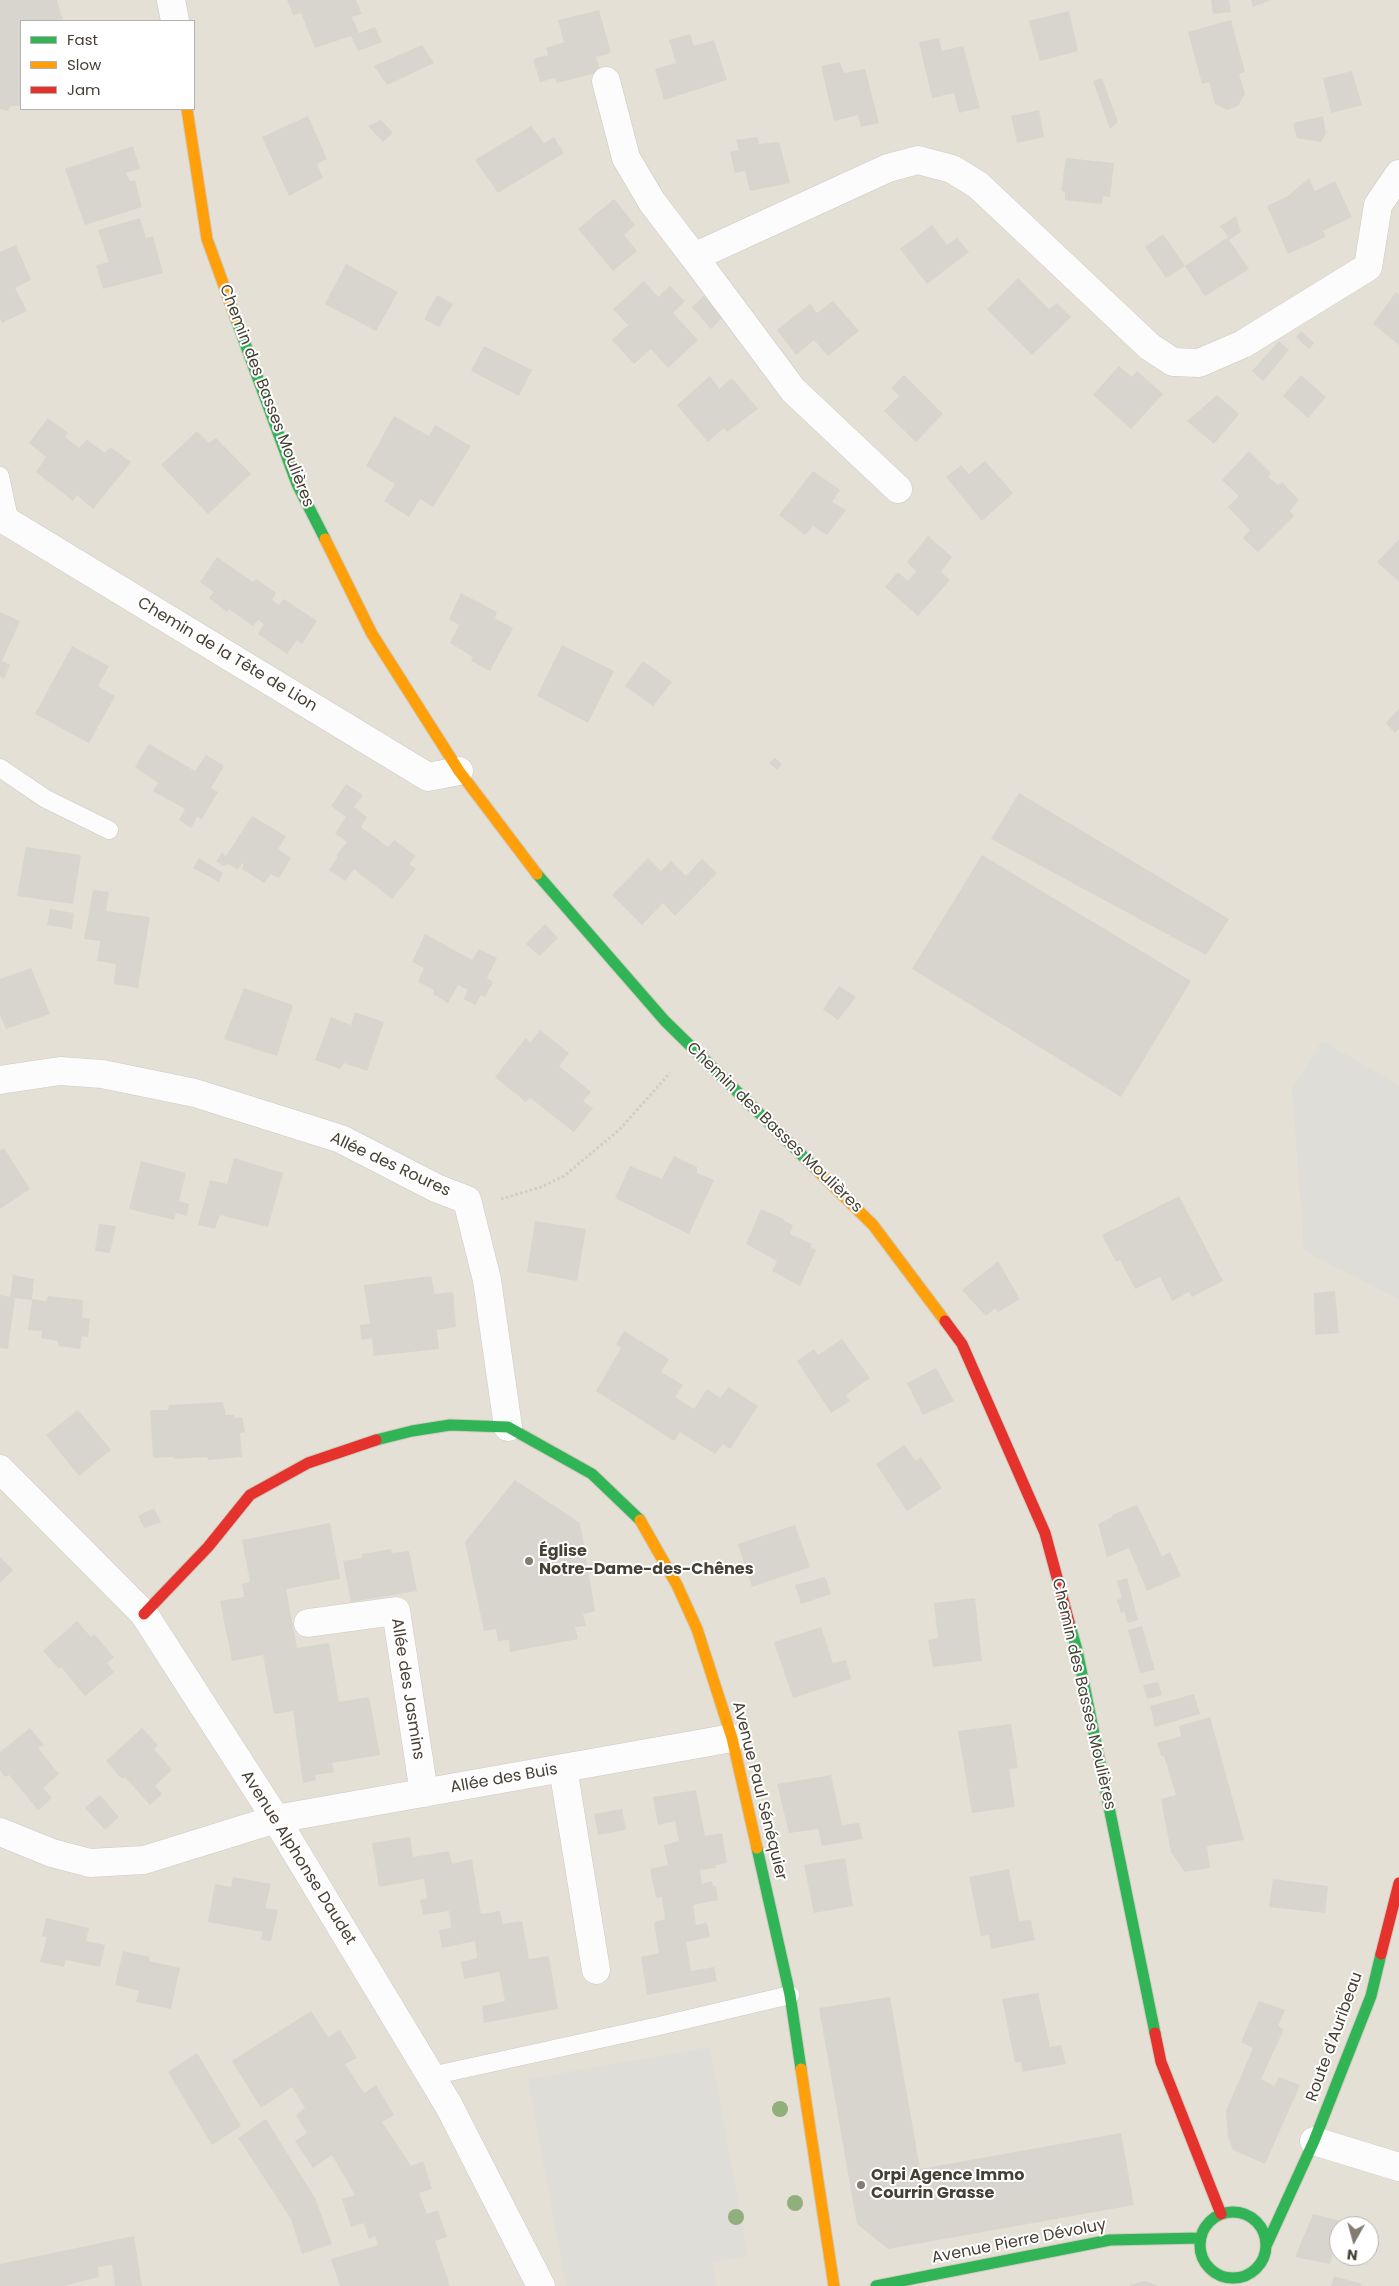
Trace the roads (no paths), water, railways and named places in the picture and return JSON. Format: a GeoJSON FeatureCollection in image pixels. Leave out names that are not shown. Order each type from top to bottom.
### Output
{"type":"FeatureCollection","features":[{"type":"Feature","properties":{"kind":"street"},"geometry":{"type":"LineString","coordinates":[[172,0],[175,20]]}},
{"type":"Feature","properties":{"kind":"street"},"geometry":{"type":"LineString","coordinates":[[606,81],[626,158],[652,202],[793,390],[898,489]]}},
{"type":"Feature","properties":{"kind":"street","name":"Chemin des Basses Moulières"},"geometry":{"type":"LineString","coordinates":[[188,110],[207,239],[297,484],[372,634],[459,771],[539,877],[665,1021],[873,1225],[962,1344],[1045,1532],[1076,1650],[1161,2062],[1221,2214]]}},
{"type":"Feature","properties":{"kind":"street"},"geometry":{"type":"LineString","coordinates":[[694,257],[888,168],[918,160],[952,168],[978,185],[1150,347],[1173,362],[1198,363],[1243,344],[1368,267],[1378,205],[1399,174]]}},
{"type":"Feature","properties":{"kind":"street","name":"Chemin de la Tête de Lion"},"geometry":{"type":"LineString","coordinates":[[5,520],[428,776],[459,771]]}},
{"type":"Feature","properties":{"kind":"street","name":"Allée des Roures"},"geometry":{"type":"LineString","coordinates":[[0,1080],[60,1071],[102,1074],[195,1093],[341,1139],[436,1188],[468,1200],[487,1280],[508,1427]]}},
{"type":"Feature","properties":{"kind":"street","name":"Avenue Paul Sénéquier"},"geometry":{"type":"LineString","coordinates":[[144,1614],[208,1547],[250,1495],[308,1464],[357,1445],[412,1431],[450,1425],[508,1427],[592,1474],[643,1523],[677,1585],[697,1629],[732,1738],[790,1995],[834,2286]]}},
{"type":"Feature","properties":{"kind":"street","name":"Avenue Alphonse Daudet"},"geometry":{"type":"LineString","coordinates":[[0,1470],[144,1614],[276,1819],[449,2106],[540,2286]]}},
{"type":"Feature","properties":{"kind":"street","name":"Allée des Jasmins"},"geometry":{"type":"LineString","coordinates":[[308,1623],[396,1611],[424,1793]]}},
{"type":"Feature","properties":{"kind":"street","name":"Allée des Buis"},"geometry":{"type":"LineString","coordinates":[[0,1832],[52,1853],[90,1864],[144,1860],[276,1819],[732,1738]]}},
{"type":"Feature","properties":{"kind":"street"},"geometry":{"type":"LineString","coordinates":[[563,1768],[596,1970]]}},
{"type":"Feature","properties":{"kind":"street","name":"Route d'Auribeau"},"geometry":{"type":"LineString","coordinates":[[1266,2246],[1314,2141],[1371,1996],[1399,1883]]}},
{"type":"Feature","properties":{"kind":"street"},"geometry":{"type":"LineString","coordinates":[[1314,2141],[1399,2167]]}},
{"type":"Feature","properties":{"kind":"street","name":"Route d'Auribeau"},"geometry":{"type":"LineString","coordinates":[[1279,2189],[1314,2141]]}},
{"type":"Feature","properties":{"kind":"street"},"geometry":{"type":"LineString","coordinates":[[1239,2212],[1259,2217],[1266,2246],[1260,2265],[1253,2272],[1243,2277],[1223,2277],[1207,2266],[1202,2258],[1200,2238],[1204,2228],[1211,2220],[1221,2214],[1239,2212]]}},
{"type":"Feature","properties":{"kind":"street","name":"Avenue Pierre Dévoluy"},"geometry":{"type":"LineString","coordinates":[[876,2286],[1110,2240],[1200,2238]]}},
{"type":"Feature","properties":{"kind":"street"},"geometry":{"type":"LineString","coordinates":[[1206,2286],[1207,2266]]}},
{"type":"Feature","properties":{"kind":"street"},"geometry":{"type":"LineString","coordinates":[[1247,2286],[1253,2272]]}},
{"type":"Feature","properties":{"kind":"lane"},"geometry":{"type":"LineString","coordinates":[[0,476],[5,520]]}},
{"type":"Feature","properties":{"kind":"lane"},"geometry":{"type":"LineString","coordinates":[[0,768],[46,799],[109,830]]}},
{"type":"Feature","properties":{"kind":"lane"},"geometry":{"type":"LineString","coordinates":[[430,2076],[790,1995]]}},
{"type":"Feature","properties":{"kind":"place","name":"Église Notre-Dame-des-Chênes"},"geometry":{"type":"Point","coordinates":[529,1561]}},
{"type":"Feature","properties":{"kind":"place","name":"Orpi Agence Immo Courrin Grasse"},"geometry":{"type":"Point","coordinates":[861,2185]}}]}
